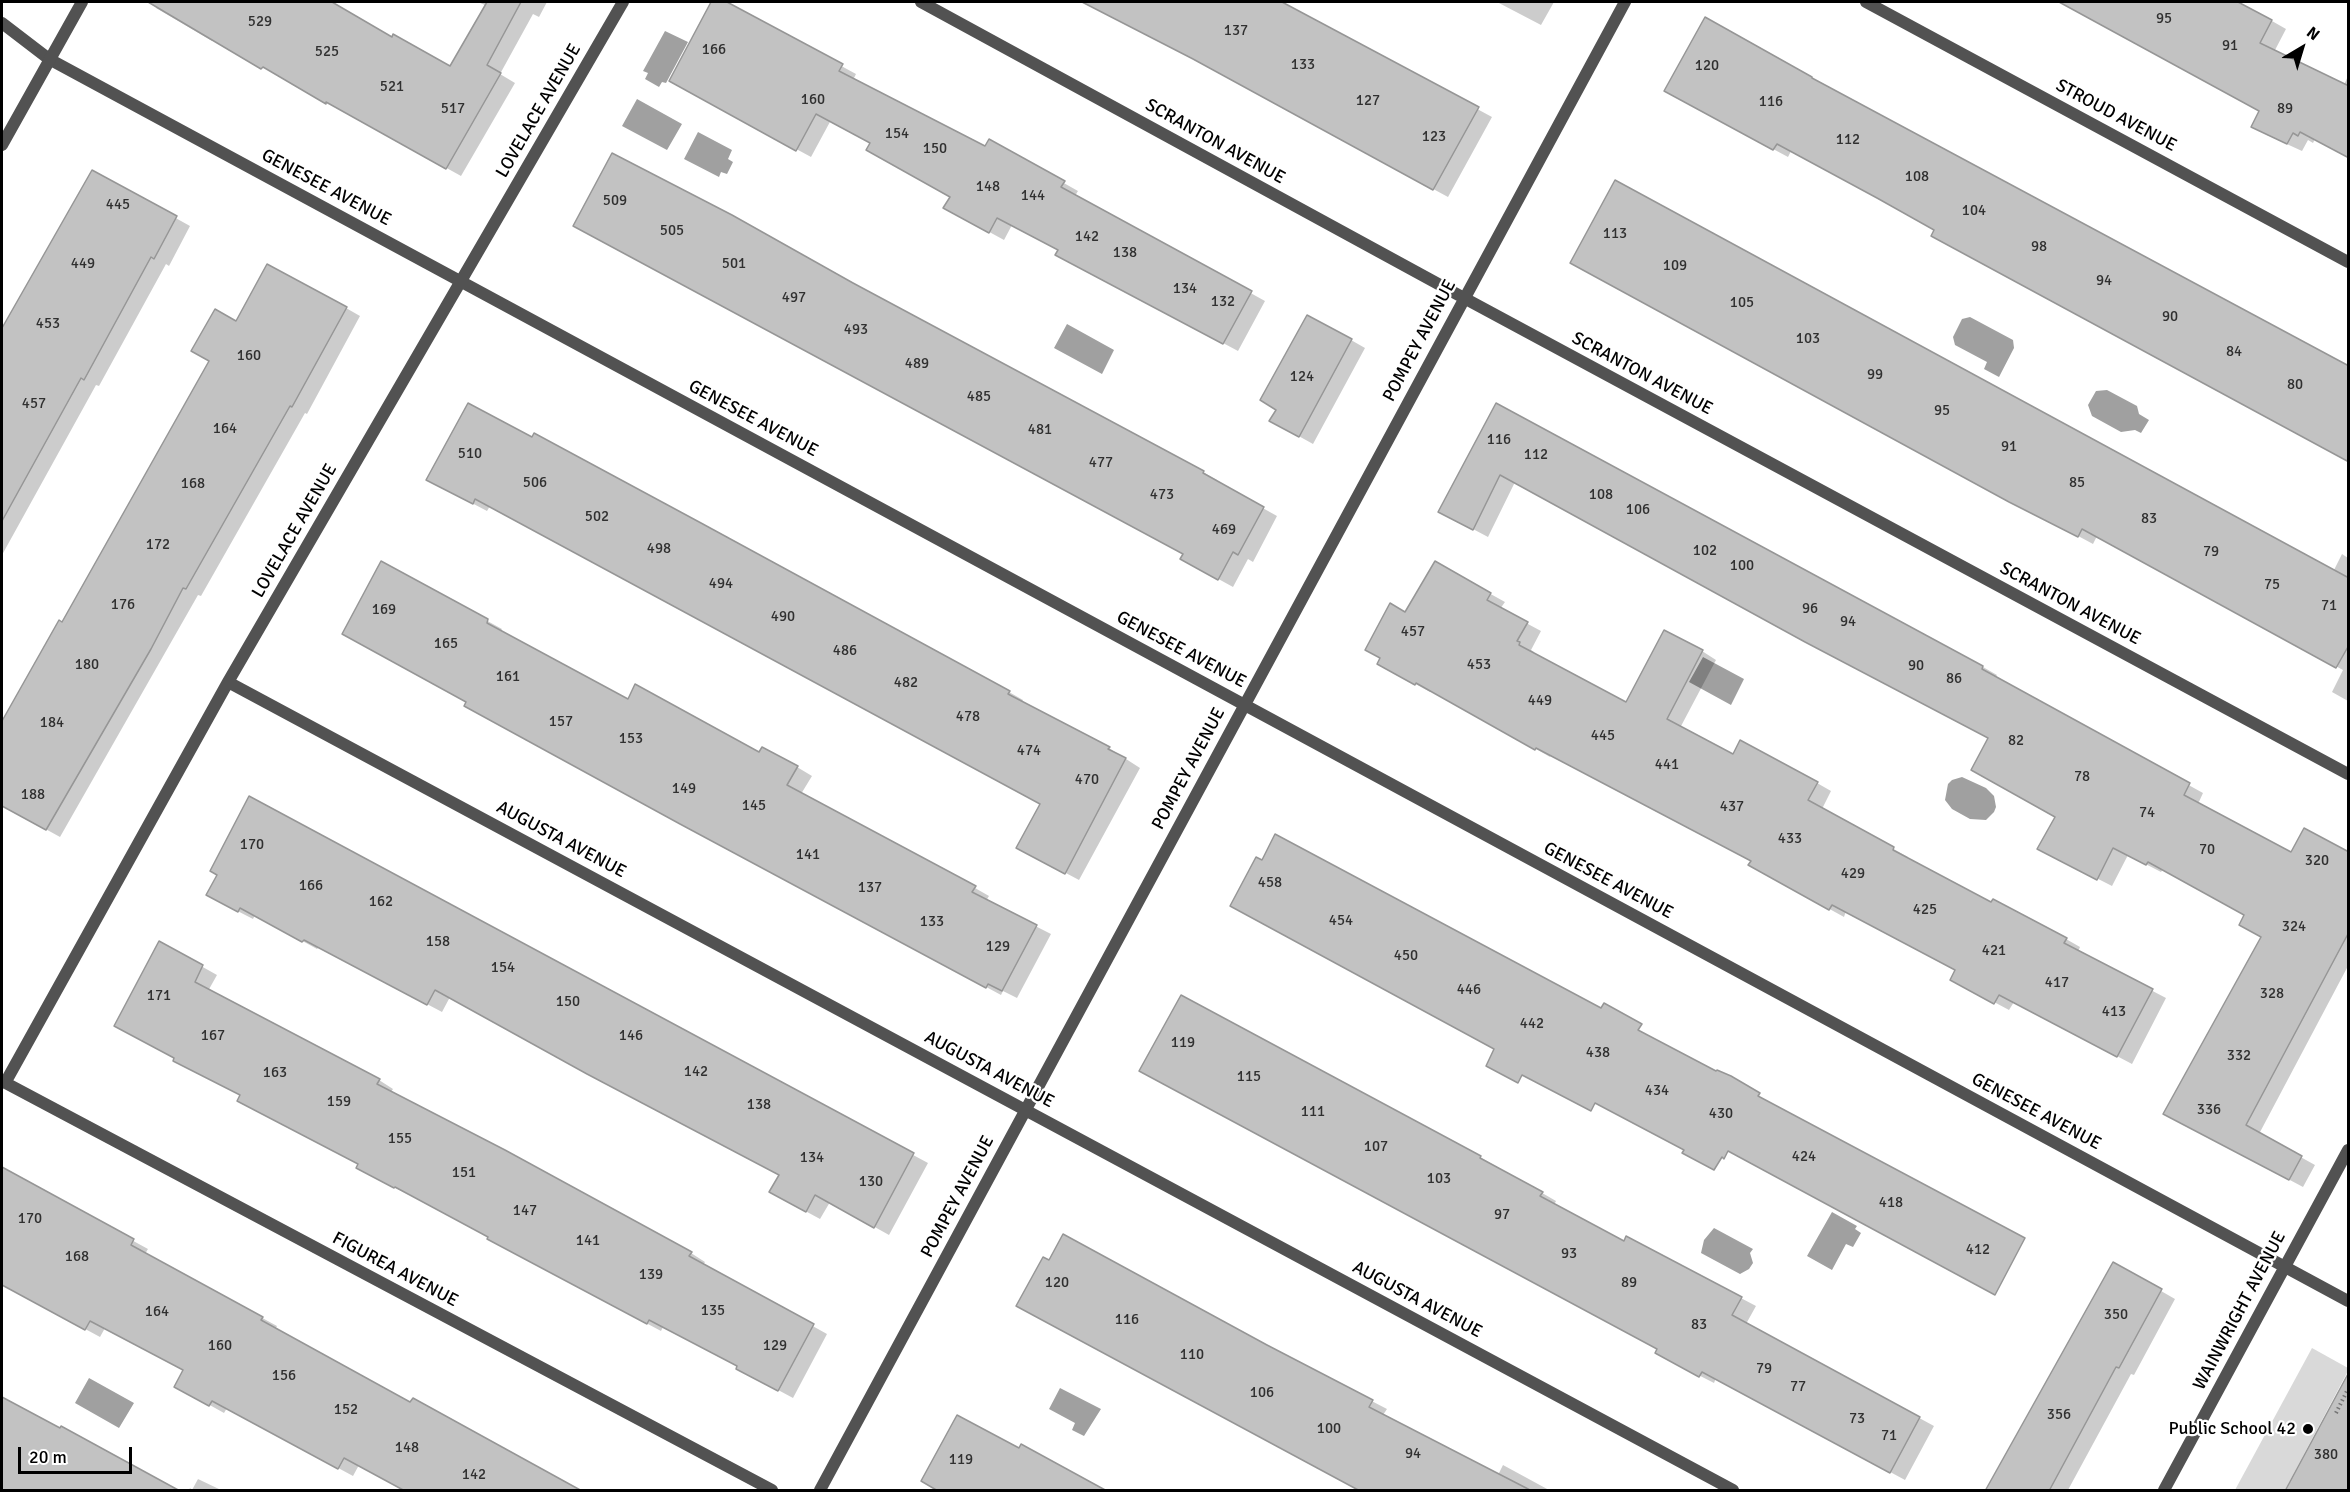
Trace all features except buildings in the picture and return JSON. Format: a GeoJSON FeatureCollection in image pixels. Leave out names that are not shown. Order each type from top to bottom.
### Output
{"type":"FeatureCollection","features":[{"type":"Feature","properties":{"kind":"street"},"geometry":{"type":"LineString","coordinates":[[2,145],[82,2]]}},
{"type":"Feature","properties":{"kind":"street","name":"LOVELACE AVENUE"},"geometry":{"type":"LineString","coordinates":[[3,1082],[228,682],[622,2]]}},
{"type":"Feature","properties":{"kind":"street","name":"SCRANTON AVENUE"},"geometry":{"type":"LineString","coordinates":[[921,2],[1464,298],[2349,774]]}},
{"type":"Feature","properties":{"kind":"street","name":"POMPEY AVENUE"},"geometry":{"type":"LineString","coordinates":[[820,1491],[1625,2]]}},
{"type":"Feature","properties":{"kind":"street","name":"STROUD AVENUE"},"geometry":{"type":"LineString","coordinates":[[1866,2],[2349,262]]}},
{"type":"Feature","properties":{"kind":"street","name":"GENESEE AVENUE"},"geometry":{"type":"LineString","coordinates":[[2,23],[49,59],[2349,1301]]}},
{"type":"Feature","properties":{"kind":"street","name":"AUGUSTA AVENUE"},"geometry":{"type":"LineString","coordinates":[[228,682],[1733,1491]]}},
{"type":"Feature","properties":{"kind":"street","name":"FIGUREA AVENUE"},"geometry":{"type":"LineString","coordinates":[[3,1082],[772,1491]]}},
{"type":"Feature","properties":{"kind":"street","name":"WAINWRIGHT AVENUE"},"geometry":{"type":"LineString","coordinates":[[2164,1491],[2349,1150]]}},
{"type":"Feature","properties":{"kind":"path"},"geometry":{"type":"LineString","coordinates":[[2336,1413],[2349,1389]]}},
{"type":"Feature","properties":{"kind":"shaded area"},"geometry":{"type":"Polygon","coordinates":[[[665,31],[688,42],[666,83],[662,82],[659,87],[645,79],[648,73],[643,71],[665,31]]]}},
{"type":"Feature","properties":{"kind":"shaded area"},"geometry":{"type":"Polygon","coordinates":[[[637,99],[682,124],[667,150],[622,126],[637,99]]]}},
{"type":"Feature","properties":{"kind":"shaded area"},"geometry":{"type":"Polygon","coordinates":[[[698,132],[732,150],[728,159],[733,162],[727,174],[721,172],[719,177],[684,159],[698,132]]]}},
{"type":"Feature","properties":{"kind":"shaded area"},"geometry":{"type":"Polygon","coordinates":[[[1970,317],[2013,340],[2014,348],[1999,377],[1984,369],[1987,362],[1955,345],[1953,337],[1962,319],[1970,317]]]}},
{"type":"Feature","properties":{"kind":"shaded area"},"geometry":{"type":"Polygon","coordinates":[[[1067,324],[1114,350],[1102,374],[1054,348],[1067,324]]]}},
{"type":"Feature","properties":{"kind":"shaded area"},"geometry":{"type":"Polygon","coordinates":[[[2107,390],[2137,406],[2139,414],[2149,420],[2141,433],[2135,430],[2121,432],[2092,416],[2088,405],[2096,391],[2107,390]]]}},
{"type":"Feature","properties":{"kind":"shaded area"},"geometry":{"type":"Polygon","coordinates":[[[1703,657],[1744,679],[1731,705],[1689,682],[1703,657]]]}},
{"type":"Feature","properties":{"kind":"shaded area"},"geometry":{"type":"Polygon","coordinates":[[[1962,777],[1986,788],[1994,796],[1996,807],[1986,820],[1970,819],[1952,809],[1945,800],[1948,784],[1962,777]]]}},
{"type":"Feature","properties":{"kind":"shaded area"},"geometry":{"type":"Polygon","coordinates":[[[1832,1212],[1857,1226],[1855,1229],[1861,1233],[1853,1247],[1846,1244],[1832,1270],[1807,1256],[1832,1212]]]}},
{"type":"Feature","properties":{"kind":"shaded area"},"geometry":{"type":"Polygon","coordinates":[[[1714,1228],[1753,1249],[1750,1253],[1753,1263],[1749,1269],[1740,1274],[1701,1253],[1704,1240],[1714,1228]]]}},
{"type":"Feature","properties":{"kind":"shaded area","name":"Public School 42"},"geometry":{"type":"Polygon","coordinates":[[[2312,1348],[2348,1368],[2348,1371],[2285,1490],[2235,1490],[2312,1348]]]}},
{"type":"Feature","properties":{"kind":"shaded area"},"geometry":{"type":"Polygon","coordinates":[[[89,1378],[134,1403],[119,1428],[75,1403],[89,1378]]]}},
{"type":"Feature","properties":{"kind":"shaded area"},"geometry":{"type":"Polygon","coordinates":[[[1060,1388],[1101,1409],[1084,1436],[1072,1430],[1075,1423],[1049,1409],[1060,1388]]]}},
{"type":"Feature","properties":{"kind":"place","name":"Public School 42"},"geometry":{"type":"Point","coordinates":[2308,1429]}}]}
